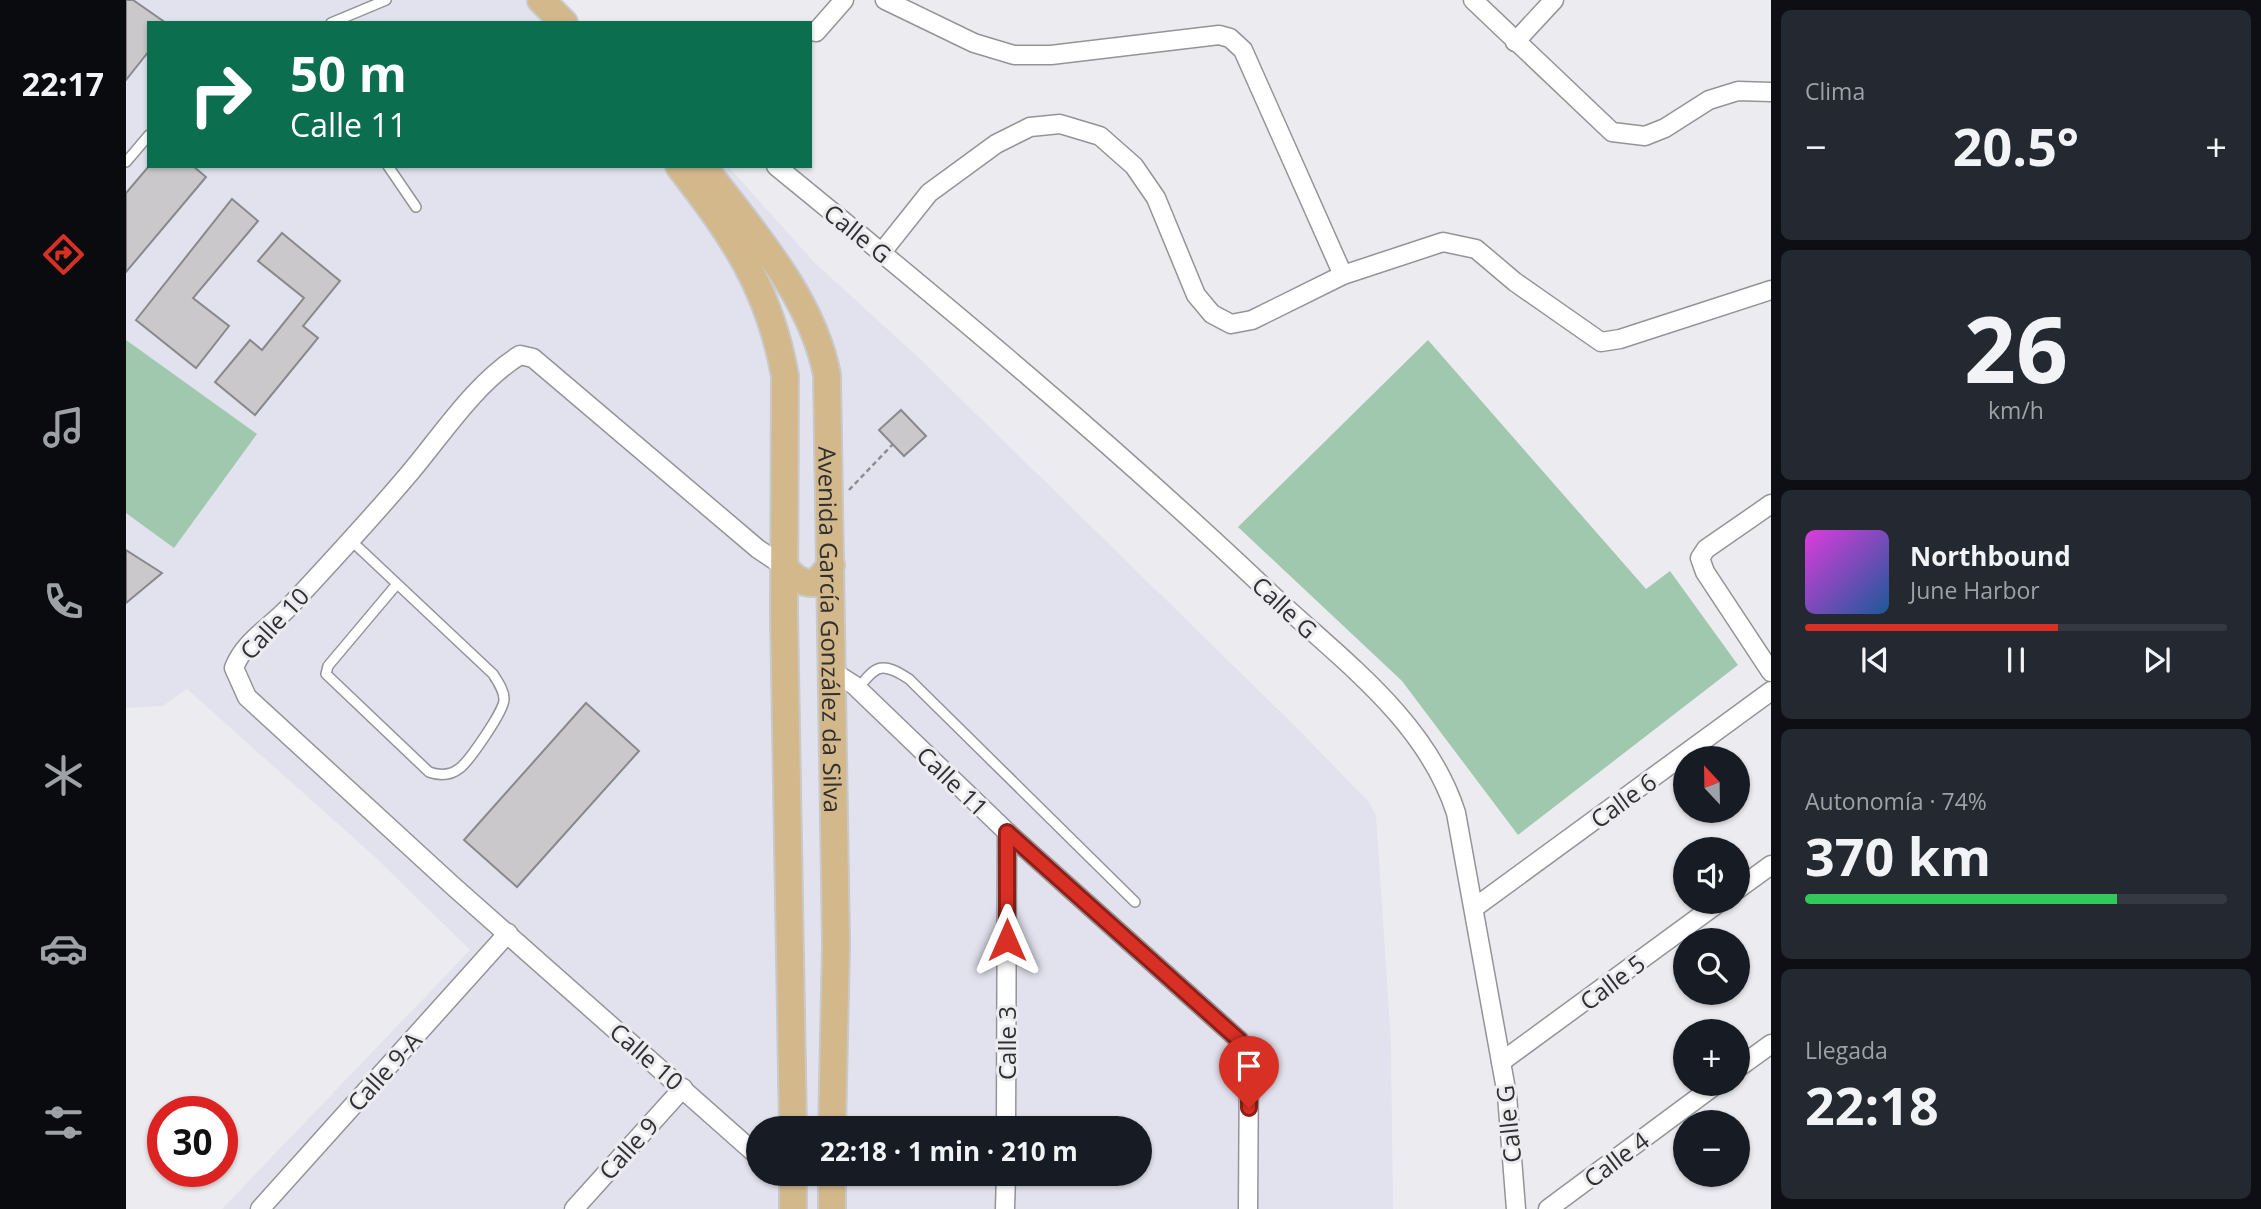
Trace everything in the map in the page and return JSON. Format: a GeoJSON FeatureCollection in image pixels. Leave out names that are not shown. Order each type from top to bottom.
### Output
{"type":"FeatureCollection","features":[{"type":"Feature","properties":{"kind":"main road"},"geometry":{"type":"LineString","coordinates":[[541,0],[562,21]]}},
{"type":"Feature","properties":{"kind":"main road","name":"Avenida García González da Silva"},"geometry":{"type":"LineString","coordinates":[[680,168],[746,259],[778,338],[785,376],[788,1116]]}},
{"type":"Feature","properties":{"kind":"main road","name":"Avenida García González da Silva"},"geometry":{"type":"LineString","coordinates":[[704,168],[787,283],[810,321],[820,346],[828,390],[831,609],[844,685],[832,1116]]}},
{"type":"Feature","properties":{"kind":"main road"},"geometry":{"type":"LineString","coordinates":[[785,567],[791,576],[808,584],[816,583],[831,565]]}},
{"type":"Feature","properties":{"kind":"main road"},"geometry":{"type":"LineString","coordinates":[[784,613],[805,599],[820,602],[831,609]]}},
{"type":"Feature","properties":{"kind":"main road"},"geometry":{"type":"LineString","coordinates":[[832,1186],[832,1209]]}},
{"type":"Feature","properties":{"kind":"street"},"geometry":{"type":"LineString","coordinates":[[816,32],[844,0]]}},
{"type":"Feature","properties":{"kind":"street"},"geometry":{"type":"LineString","coordinates":[[885,0],[974,43],[1014,55],[1051,55],[1219,35],[1230,38],[1243,50],[1343,275]]}},
{"type":"Feature","properties":{"kind":"street"},"geometry":{"type":"LineString","coordinates":[[1473,0],[1612,132],[1645,136],[1665,128],[1709,100],[1738,91],[1771,92]]}},
{"type":"Feature","properties":{"kind":"street"},"geometry":{"type":"LineString","coordinates":[[1515,42],[1555,0]]}},
{"type":"Feature","properties":{"kind":"street"},"geometry":{"type":"LineString","coordinates":[[882,252],[929,193],[940,184],[996,144],[1030,127],[1060,124],[1100,136],[1134,166],[1156,198],[1196,295],[1212,314],[1231,324],[1252,320],[1343,275],[1443,242],[1476,249],[1526,289],[1601,342],[1620,339],[1771,290]]}},
{"type":"Feature","properties":{"kind":"street","name":"Calle G"},"geometry":{"type":"LineString","coordinates":[[778,168],[1041,384],[1204,531],[1414,731],[1446,783],[1456,813],[1501,1062],[1516,1209]]}},
{"type":"Feature","properties":{"kind":"street","name":"Calle 10"},"geometry":{"type":"LineString","coordinates":[[746,1145],[247,697],[234,668],[238,656],[282,615],[481,389],[506,364],[520,355],[533,358],[541,364],[758,549],[785,567]]}},
{"type":"Feature","properties":{"kind":"street"},"geometry":{"type":"LineString","coordinates":[[1771,504],[1706,549],[1700,558],[1705,572],[1771,672]]}},
{"type":"Feature","properties":{"kind":"street","name":"Calle 11"},"geometry":{"type":"LineString","coordinates":[[844,685],[1239,1040],[1249,1057],[1248,1209]]}},
{"type":"Feature","properties":{"kind":"street","name":"Calle 6"},"geometry":{"type":"LineString","coordinates":[[1474,908],[1771,691]]}},
{"type":"Feature","properties":{"kind":"street","name":"Calle 3"},"geometry":{"type":"LineString","coordinates":[[1006,1116],[1007,832]]}},
{"type":"Feature","properties":{"kind":"street"},"geometry":{"type":"LineString","coordinates":[[1750,880],[1771,864]]}},
{"type":"Feature","properties":{"kind":"street","name":"Calle 5"},"geometry":{"type":"LineString","coordinates":[[1501,1062],[1703,914]]}},
{"type":"Feature","properties":{"kind":"street","name":"Calle 9-A"},"geometry":{"type":"LineString","coordinates":[[260,1209],[508,933]]}},
{"type":"Feature","properties":{"kind":"street"},"geometry":{"type":"LineString","coordinates":[[1750,1059],[1771,1044]]}},
{"type":"Feature","properties":{"kind":"street","name":"Calle 9"},"geometry":{"type":"LineString","coordinates":[[574,1209],[683,1088]]}},
{"type":"Feature","properties":{"kind":"street","name":"Calle 4"},"geometry":{"type":"LineString","coordinates":[[1548,1209],[1700,1096]]}},
{"type":"Feature","properties":{"kind":"street"},"geometry":{"type":"LineString","coordinates":[[735,1135],[746,1137]]}},
{"type":"Feature","properties":{"kind":"street"},"geometry":{"type":"LineString","coordinates":[[1006,1186],[1006,1209]]}},
{"type":"Feature","properties":{"kind":"lane"},"geometry":{"type":"LineString","coordinates":[[336,21],[386,0]]}},
{"type":"Feature","properties":{"kind":"lane"},"geometry":{"type":"LineString","coordinates":[[126,162],[147,137]]}},
{"type":"Feature","properties":{"kind":"lane"},"geometry":{"type":"LineString","coordinates":[[389,168],[416,207]]}},
{"type":"Feature","properties":{"kind":"lane"},"geometry":{"type":"LineString","coordinates":[[350,540],[494,674],[501,687],[505,701],[500,712],[462,767],[451,773],[439,776],[429,772],[326,674],[328,666],[397,584]]}},
{"type":"Feature","properties":{"kind":"lane"},"geometry":{"type":"LineString","coordinates":[[844,685],[881,667],[890,667],[909,679],[1135,902]]}},
{"type":"Feature","properties":{"kind":"path"},"geometry":{"type":"LineString","coordinates":[[830,510],[893,444]]}},
{"type":"Feature","properties":{"kind":"shaded area"},"geometry":{"type":"Polygon","coordinates":[[[126,0],[540,0],[560,21],[147,21],[147,168],[730,168],[815,263],[918,357],[1368,801],[1376,815],[1391,1040],[1393,1209],[222,1209],[470,950],[376,858],[187,689],[163,706],[126,708],[126,0]]]}},
{"type":"Feature","properties":{"kind":"green space"},"geometry":{"type":"Polygon","coordinates":[[[126,340],[257,434],[174,548],[126,513],[126,340]]]}},
{"type":"Feature","properties":{"kind":"green space"},"geometry":{"type":"Polygon","coordinates":[[[1428,340],[1646,589],[1670,571],[1738,665],[1518,835],[1402,681],[1238,527],[1428,340]]]}},
{"type":"Feature","properties":{"kind":"building"},"geometry":{"type":"Polygon","coordinates":[[[126,0],[133,0],[163,21],[147,21],[147,54],[126,80],[126,0]]]}},
{"type":"Feature","properties":{"kind":"building"},"geometry":{"type":"Polygon","coordinates":[[[147,168],[195,168],[206,177],[126,272],[126,193],[147,168]]]}},
{"type":"Feature","properties":{"kind":"building"},"geometry":{"type":"Polygon","coordinates":[[[232,199],[258,221],[193,298],[229,326],[196,368],[136,320],[232,199]]]}},
{"type":"Feature","properties":{"kind":"building"},"geometry":{"type":"Polygon","coordinates":[[[282,233],[340,281],[303,326],[318,338],[255,415],[215,382],[250,340],[262,350],[304,298],[258,261],[282,233]]]}},
{"type":"Feature","properties":{"kind":"building"},"geometry":{"type":"Polygon","coordinates":[[[901,410],[926,436],[904,456],[879,430],[901,410]]]}},
{"type":"Feature","properties":{"kind":"building"},"geometry":{"type":"Polygon","coordinates":[[[126,550],[162,573],[126,603],[126,550]]]}},
{"type":"Feature","properties":{"kind":"building"},"geometry":{"type":"Polygon","coordinates":[[[586,703],[639,751],[517,887],[464,840],[586,703]]]}},
{"type":"Feature","properties":{"kind":"route"},"geometry":{"type":"LineString","coordinates":[[1007,940],[1007,832],[1239,1040],[1249,1057],[1249,1108]]}}]}
